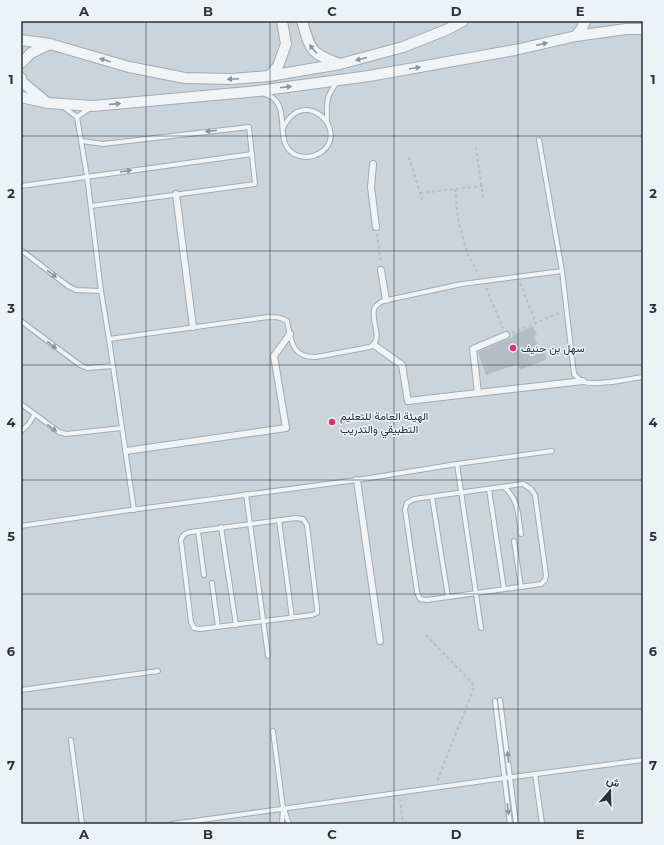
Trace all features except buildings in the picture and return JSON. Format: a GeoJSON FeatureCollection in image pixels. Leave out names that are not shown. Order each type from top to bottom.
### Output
{"type":"FeatureCollection","features":[{"type":"Feature","properties":{"kind":"street"},"geometry":{"type":"LineString","coordinates":[[270,76],[278,66],[286,44],[282,21]]}},
{"type":"Feature","properties":{"kind":"street"},"geometry":{"type":"LineString","coordinates":[[302,21],[308,43],[315,53],[340,64]]}},
{"type":"Feature","properties":{"kind":"street"},"geometry":{"type":"LineString","coordinates":[[21,40],[50,44],[129,67],[185,78],[231,79],[270,76],[340,64],[403,47],[446,30],[463,21]]}},
{"type":"Feature","properties":{"kind":"street"},"geometry":{"type":"LineString","coordinates":[[576,36],[585,21]]}},
{"type":"Feature","properties":{"kind":"street"},"geometry":{"type":"LineString","coordinates":[[612,21],[626,29]]}},
{"type":"Feature","properties":{"kind":"street"},"geometry":{"type":"LineString","coordinates":[[21,97],[48,103],[93,106],[258,91],[338,81],[515,50],[576,36],[626,29],[643,29]]}},
{"type":"Feature","properties":{"kind":"street"},"geometry":{"type":"LineString","coordinates":[[21,63],[31,53],[50,44]]}},
{"type":"Feature","properties":{"kind":"street"},"geometry":{"type":"LineString","coordinates":[[21,78],[22,82],[48,103]]}},
{"type":"Feature","properties":{"kind":"street"},"geometry":{"type":"LineString","coordinates":[[373,164],[372,188],[376,227]]}},
{"type":"Feature","properties":{"kind":"street"},"geometry":{"type":"LineString","coordinates":[[176,194],[193,327]]}},
{"type":"Feature","properties":{"kind":"street"},"geometry":{"type":"LineString","coordinates":[[381,270],[386,300]]}},
{"type":"Feature","properties":{"kind":"street"},"geometry":{"type":"LineString","coordinates":[[126,450],[286,428],[274,356],[290,334]]}},
{"type":"Feature","properties":{"kind":"street"},"geometry":{"type":"LineString","coordinates":[[478,393],[473,349],[506,335]]}},
{"type":"Feature","properties":{"kind":"street"},"geometry":{"type":"LineString","coordinates":[[374,345],[402,365],[408,401],[583,381]]}},
{"type":"Feature","properties":{"kind":"street"},"geometry":{"type":"LineString","coordinates":[[357,480],[380,642]]}},
{"type":"Feature","properties":{"kind":"lane"},"geometry":{"type":"LineString","coordinates":[[327,122],[327,98],[338,81]]}},
{"type":"Feature","properties":{"kind":"lane"},"geometry":{"type":"LineString","coordinates":[[258,91],[270,96],[279,106],[283,128],[283,138],[287,147],[295,154],[305,157],[315,156],[324,150],[329,141],[330,131],[327,122],[321,114],[312,110],[303,110],[294,113],[287,119],[283,128]]}},
{"type":"Feature","properties":{"kind":"lane"},"geometry":{"type":"LineString","coordinates":[[59,104],[77,117],[82,142],[101,291],[134,510]]}},
{"type":"Feature","properties":{"kind":"lane"},"geometry":{"type":"LineString","coordinates":[[77,117],[93,106]]}},
{"type":"Feature","properties":{"kind":"lane"},"geometry":{"type":"LineString","coordinates":[[82,142],[103,144],[249,127],[255,184],[91,206]]}},
{"type":"Feature","properties":{"kind":"lane"},"geometry":{"type":"LineString","coordinates":[[539,140],[562,271],[574,374],[583,381],[592,383],[643,377]]}},
{"type":"Feature","properties":{"kind":"lane"},"geometry":{"type":"LineString","coordinates":[[21,186],[252,154]]}},
{"type":"Feature","properties":{"kind":"lane"},"geometry":{"type":"LineString","coordinates":[[21,250],[68,286],[76,290],[101,291]]}},
{"type":"Feature","properties":{"kind":"lane"},"geometry":{"type":"LineString","coordinates":[[109,339],[276,317],[287,321],[293,347],[302,355],[309,357],[370,347],[374,345],[377,336],[374,310],[376,305],[386,300],[462,284],[562,271]]}},
{"type":"Feature","properties":{"kind":"lane"},"geometry":{"type":"LineString","coordinates":[[21,321],[80,365],[87,368],[113,366]]}},
{"type":"Feature","properties":{"kind":"lane"},"geometry":{"type":"LineString","coordinates":[[21,404],[52,428],[66,434],[122,428]]}},
{"type":"Feature","properties":{"kind":"lane"},"geometry":{"type":"LineString","coordinates":[[21,431],[28,425],[35,414]]}},
{"type":"Feature","properties":{"kind":"lane"},"geometry":{"type":"LineString","coordinates":[[21,526],[357,480],[552,451]]}},
{"type":"Feature","properties":{"kind":"lane"},"geometry":{"type":"LineString","coordinates":[[457,464],[481,628]]}},
{"type":"Feature","properties":{"kind":"lane"},"geometry":{"type":"LineString","coordinates":[[523,484],[531,489],[535,496],[546,578],[543,583],[448,597],[423,600],[420,599],[417,592],[404,509],[407,503],[411,500],[432,496],[489,489],[523,484]]}},
{"type":"Feature","properties":{"kind":"lane"},"geometry":{"type":"LineString","coordinates":[[504,487],[510,492],[515,501],[521,534]]}},
{"type":"Feature","properties":{"kind":"lane"},"geometry":{"type":"LineString","coordinates":[[489,489],[504,589]]}},
{"type":"Feature","properties":{"kind":"lane"},"geometry":{"type":"LineString","coordinates":[[246,494],[268,656]]}},
{"type":"Feature","properties":{"kind":"lane"},"geometry":{"type":"LineString","coordinates":[[432,496],[448,597]]}},
{"type":"Feature","properties":{"kind":"lane"},"geometry":{"type":"LineString","coordinates":[[300,518],[306,522],[318,610],[314,615],[218,627],[194,628],[191,622],[181,540],[186,533],[198,530],[278,520],[300,518]]}},
{"type":"Feature","properties":{"kind":"lane"},"geometry":{"type":"LineString","coordinates":[[278,520],[292,618]]}},
{"type":"Feature","properties":{"kind":"lane"},"geometry":{"type":"LineString","coordinates":[[221,528],[236,625]]}},
{"type":"Feature","properties":{"kind":"lane"},"geometry":{"type":"LineString","coordinates":[[198,530],[204,576]]}},
{"type":"Feature","properties":{"kind":"lane"},"geometry":{"type":"LineString","coordinates":[[514,540],[521,587]]}},
{"type":"Feature","properties":{"kind":"lane"},"geometry":{"type":"LineString","coordinates":[[212,583],[218,627]]}},
{"type":"Feature","properties":{"kind":"lane"},"geometry":{"type":"LineString","coordinates":[[21,690],[158,671]]}},
{"type":"Feature","properties":{"kind":"lane"},"geometry":{"type":"LineString","coordinates":[[500,700],[516,824]]}},
{"type":"Feature","properties":{"kind":"lane"},"geometry":{"type":"LineString","coordinates":[[495,701],[510,824]]}},
{"type":"Feature","properties":{"kind":"lane"},"geometry":{"type":"LineString","coordinates":[[273,731],[284,808],[289,824]]}},
{"type":"Feature","properties":{"kind":"lane"},"geometry":{"type":"LineString","coordinates":[[71,740],[82,824]]}},
{"type":"Feature","properties":{"kind":"lane"},"geometry":{"type":"LineString","coordinates":[[172,824],[434,787],[643,760]]}},
{"type":"Feature","properties":{"kind":"lane"},"geometry":{"type":"LineString","coordinates":[[535,774],[542,824]]}},
{"type":"Feature","properties":{"kind":"lane"},"geometry":{"type":"LineString","coordinates":[[282,824],[284,808]]}},
{"type":"Feature","properties":{"kind":"path"},"geometry":{"type":"LineString","coordinates":[[476,147],[483,197]]}},
{"type":"Feature","properties":{"kind":"path"},"geometry":{"type":"LineString","coordinates":[[409,157],[423,203]]}},
{"type":"Feature","properties":{"kind":"path"},"geometry":{"type":"LineString","coordinates":[[420,193],[482,186]]}},
{"type":"Feature","properties":{"kind":"path"},"geometry":{"type":"LineString","coordinates":[[455,189],[458,218],[467,253],[483,282],[506,335],[566,310]]}},
{"type":"Feature","properties":{"kind":"path"},"geometry":{"type":"LineString","coordinates":[[376,227],[381,270]]}},
{"type":"Feature","properties":{"kind":"path"},"geometry":{"type":"LineString","coordinates":[[518,277],[536,323]]}},
{"type":"Feature","properties":{"kind":"path"},"geometry":{"type":"LineString","coordinates":[[426,635],[472,683],[474,688],[434,787]]}},
{"type":"Feature","properties":{"kind":"path"},"geometry":{"type":"LineString","coordinates":[[399,792],[404,824]]}},
{"type":"Feature","properties":{"kind":"shaded area","name":"الهيئة العامة للتعليم التطبيقي والتدريب"},"geometry":{"type":"Polygon","coordinates":[[[21,21],[643,21],[643,824],[21,824],[21,21]]]}},
{"type":"Feature","properties":{"kind":"place","name":"سهل بن حنيف"},"geometry":{"type":"Point","coordinates":[513,348]}},
{"type":"Feature","properties":{"kind":"place","name":"الهيئة العامة للتعليم التطبيقي والتدريب"},"geometry":{"type":"Point","coordinates":[332,422]}}]}
